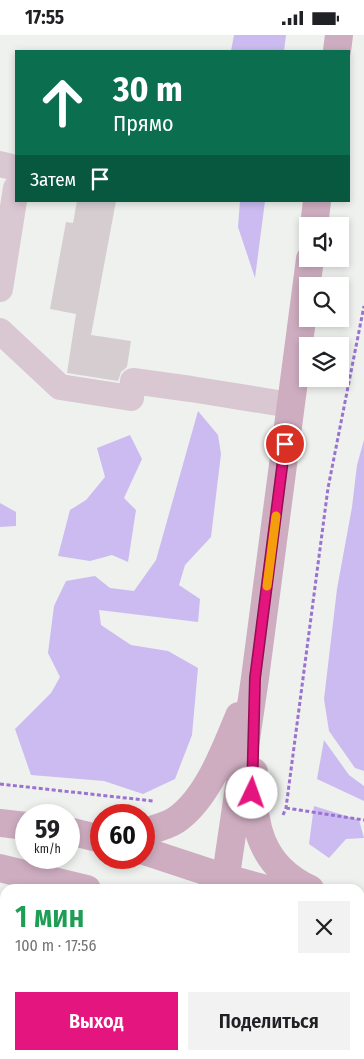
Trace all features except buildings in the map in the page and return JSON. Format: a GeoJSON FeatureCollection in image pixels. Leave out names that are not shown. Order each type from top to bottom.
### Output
{"type":"FeatureCollection","features":[{"type":"Feature","properties":{"kind":"main road"},"geometry":{"type":"LineString","coordinates":[[337,50],[339,35]]}},
{"type":"Feature","properties":{"kind":"main road"},"geometry":{"type":"LineString","coordinates":[[315,217],[317,202]]}},
{"type":"Feature","properties":{"kind":"main road"},"geometry":{"type":"LineString","coordinates":[[155,855],[225,883],[255,678],[309,267]]}},
{"type":"Feature","properties":{"kind":"main road"},"geometry":{"type":"LineString","coordinates":[[155,828],[175,821],[194,805],[220,760],[255,678]]}},
{"type":"Feature","properties":{"kind":"main road"},"geometry":{"type":"LineString","coordinates":[[255,678],[252,793],[262,843],[273,861],[287,874],[302,884]]}},
{"type":"Feature","properties":{"kind":"main road"},"geometry":{"type":"LineString","coordinates":[[0,823],[15,825]]}},
{"type":"Feature","properties":{"kind":"main road"},"geometry":{"type":"LineString","coordinates":[[0,869],[28,884]]}},
{"type":"Feature","properties":{"kind":"main road"},"geometry":{"type":"LineString","coordinates":[[0,869],[65,884]]}},
{"type":"Feature","properties":{"kind":"lane"},"geometry":{"type":"LineString","coordinates":[[0,164],[15,168]]}},
{"type":"Feature","properties":{"kind":"lane"},"geometry":{"type":"LineString","coordinates":[[0,289],[15,194]]}},
{"type":"Feature","properties":{"kind":"lane"},"geometry":{"type":"LineString","coordinates":[[0,331],[60,387],[131,398],[133,381],[290,405]]}},
{"type":"Feature","properties":{"kind":"path"},"geometry":{"type":"LineString","coordinates":[[364,306],[328,488],[286,808],[364,820]]}},
{"type":"Feature","properties":{"kind":"path"},"geometry":{"type":"LineString","coordinates":[[0,784],[155,801]]}},
{"type":"Feature","properties":{"kind":"shaded area"},"geometry":{"type":"Polygon","coordinates":[[[234,35],[286,35],[284,50],[231,50],[234,35]]]}},
{"type":"Feature","properties":{"kind":"shaded area"},"geometry":{"type":"Polygon","coordinates":[[[240,202],[265,202],[255,278],[238,227],[240,202]]]}},
{"type":"Feature","properties":{"kind":"shaded area"},"geometry":{"type":"Polygon","coordinates":[[[198,411],[218,435],[221,454],[211,537],[185,565],[179,585],[200,599],[198,622],[99,610],[101,625],[131,645],[168,651],[198,668],[192,735],[175,779],[143,794],[104,781],[31,775],[15,729],[51,693],[60,677],[48,653],[54,606],[66,581],[95,576],[110,588],[134,591],[156,560],[198,411]]]}},
{"type":"Feature","properties":{"kind":"shaded area"},"geometry":{"type":"Polygon","coordinates":[[[130,435],[142,459],[124,498],[136,510],[128,562],[112,555],[90,561],[58,556],[70,510],[86,500],[105,477],[97,448],[130,435]]]}},
{"type":"Feature","properties":{"kind":"shaded area"},"geometry":{"type":"Polygon","coordinates":[[[364,440],[364,771],[355,768],[329,731],[324,699],[337,589],[352,507],[357,465],[364,440]]]}},
{"type":"Feature","properties":{"kind":"shaded area"},"geometry":{"type":"Polygon","coordinates":[[[0,503],[16,512],[16,526],[0,527],[0,503]]]}},
{"type":"Feature","properties":{"kind":"shaded area"},"geometry":{"type":"Polygon","coordinates":[[[324,740],[349,775],[364,786],[364,801],[317,779],[324,740]]]}},
{"type":"Feature","properties":{"kind":"shaded area"},"geometry":{"type":"Polygon","coordinates":[[[314,806],[359,820],[364,838],[346,839],[329,858],[309,844],[314,806]]]}},
{"type":"Feature","properties":{"kind":"slow traffic"},"geometry":{"type":"LineString","coordinates":[[267,586],[276,516]]}},
{"type":"Feature","properties":{"kind":"route"},"geometry":{"type":"LineString","coordinates":[[252,793],[255,678],[285,444]]}}]}
